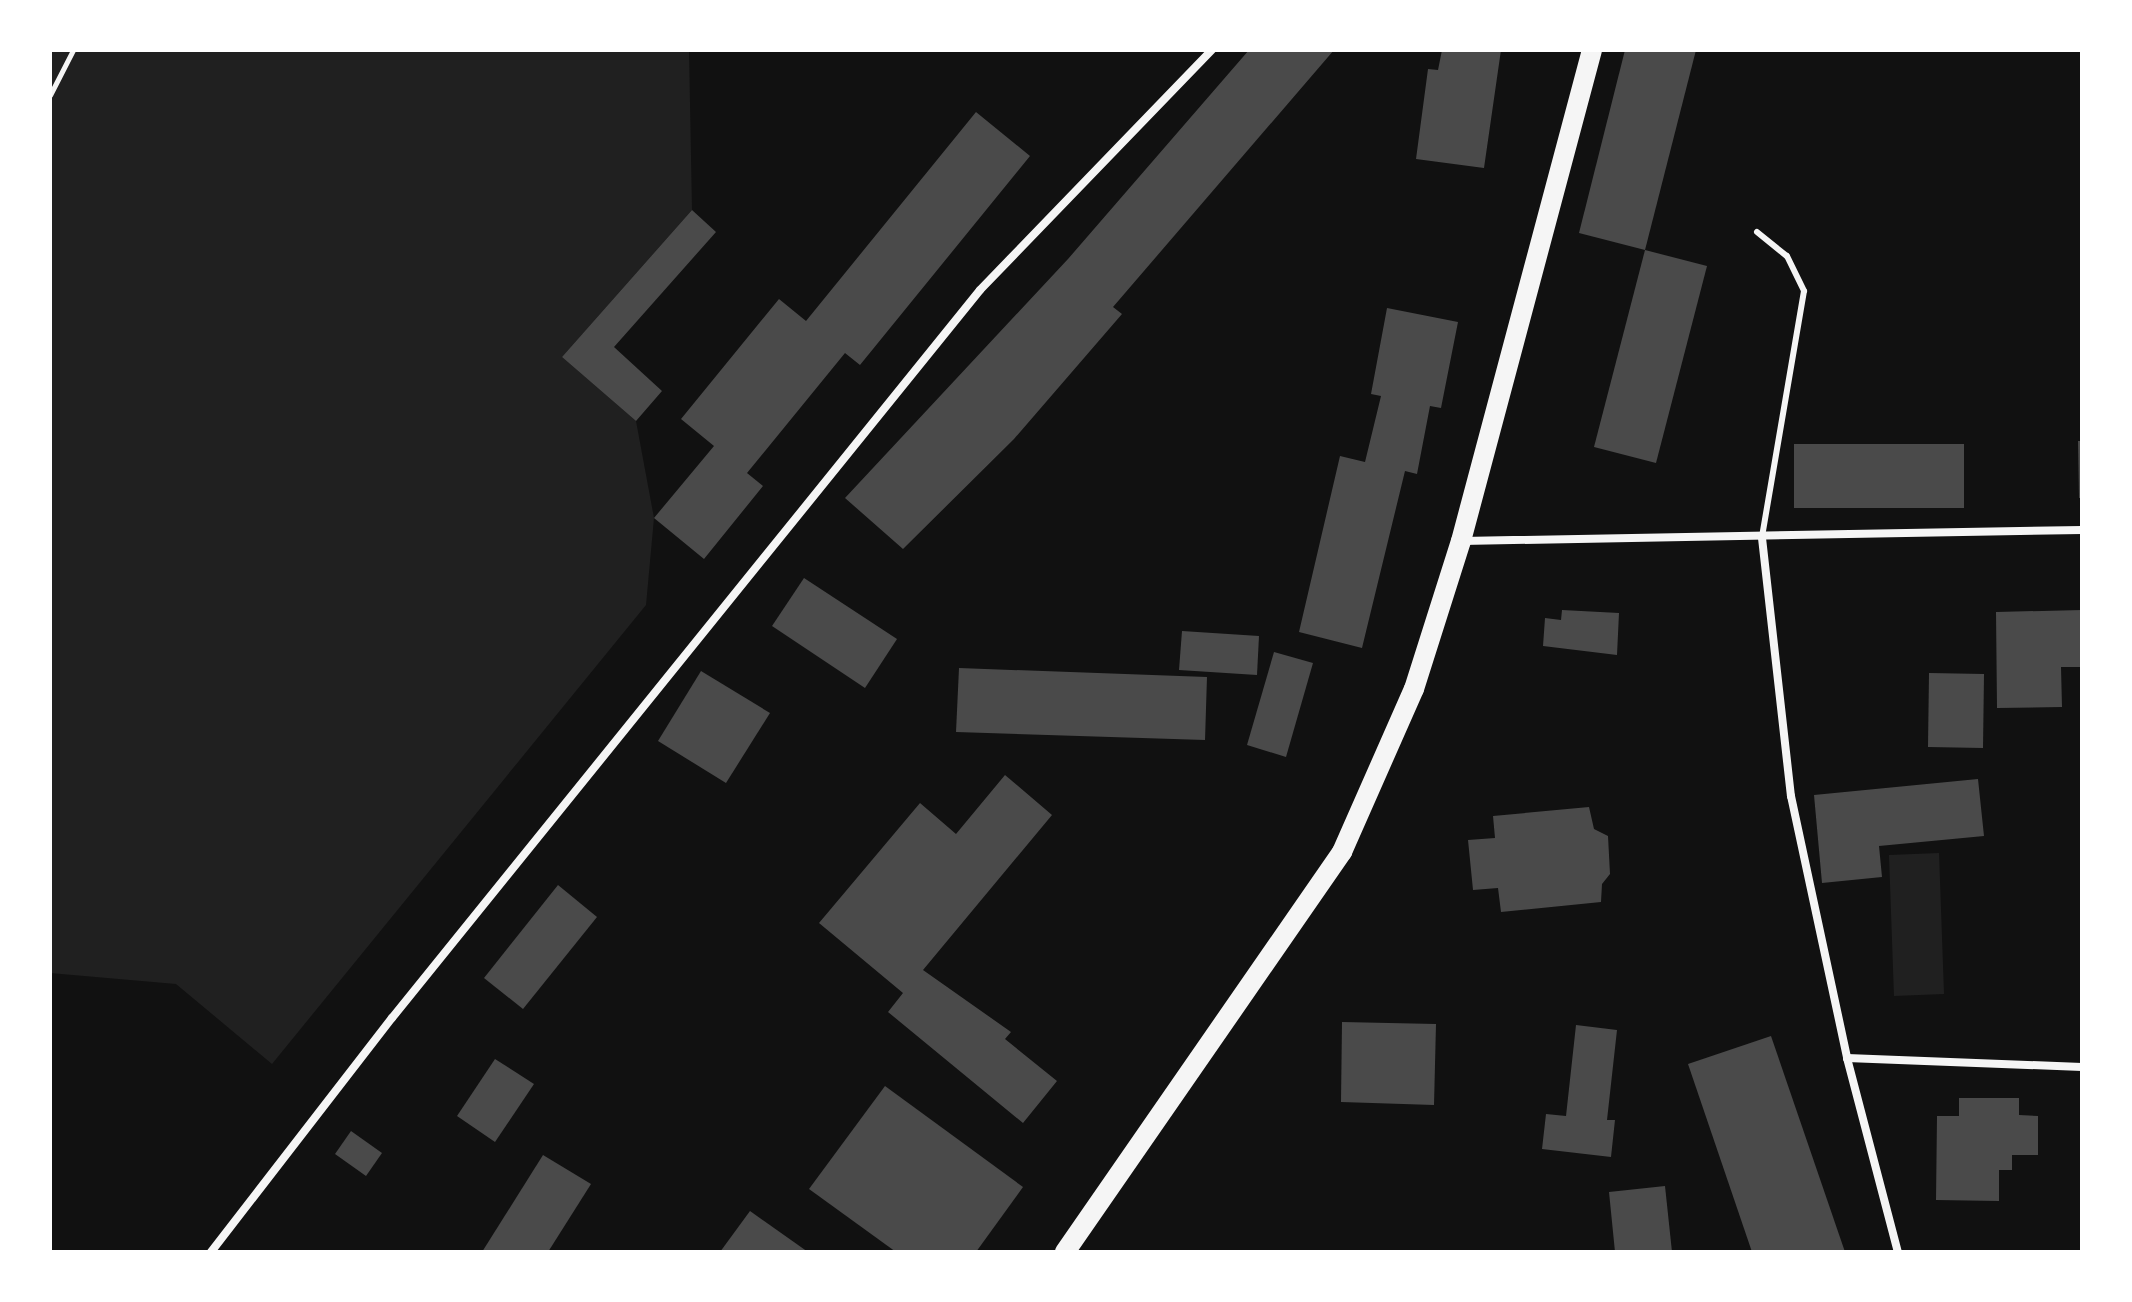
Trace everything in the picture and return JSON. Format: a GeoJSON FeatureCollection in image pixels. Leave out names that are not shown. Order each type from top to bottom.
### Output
{"type":"FeatureCollection","features":[{"type":"Feature","properties":{"kind":"main road"},"geometry":{"type":"LineString","coordinates":[[1065,1252],[1342,852],[1414,689],[1461,541],[1592,50]]}},
{"type":"Feature","properties":{"kind":"street"},"geometry":{"type":"LineString","coordinates":[[211,1252],[402,1006],[980,290],[1212,50]]}},
{"type":"Feature","properties":{"kind":"street"},"geometry":{"type":"LineString","coordinates":[[1461,541],[2082,530]]}},
{"type":"Feature","properties":{"kind":"street"},"geometry":{"type":"LineString","coordinates":[[1762,538],[1791,796],[1847,1058],[1898,1252]]}},
{"type":"Feature","properties":{"kind":"street"},"geometry":{"type":"LineString","coordinates":[[1847,1058],[2082,1067]]}},
{"type":"Feature","properties":{"kind":"lane"},"geometry":{"type":"LineString","coordinates":[[1757,232],[1787,256],[1804,291],[1762,538]]}},
{"type":"Feature","properties":{"kind":"path"},"geometry":{"type":"LineString","coordinates":[[50,95],[73,50]]}},
{"type":"Feature","properties":{"kind":"shaded area"},"geometry":{"type":"Polygon","coordinates":[[[50,50],[689,50],[692,210],[562,357],[636,421],[654,518],[646,605],[272,1064],[176,984],[50,973],[50,50]]]}},
{"type":"Feature","properties":{"kind":"shaded area"},"geometry":{"type":"Polygon","coordinates":[[[1939,853],[1944,994],[1894,996],[1889,855],[1939,853]]]}},
{"type":"Feature","properties":{"kind":"building"},"geometry":{"type":"Polygon","coordinates":[[[1249,50],[1334,50],[1113,307],[1122,314],[1014,439],[903,549],[845,498],[1068,259],[1249,50]]]}},
{"type":"Feature","properties":{"kind":"building"},"geometry":{"type":"Polygon","coordinates":[[[1442,50],[1501,50],[1484,168],[1416,159],[1428,69],[1438,70],[1442,50]]]}},
{"type":"Feature","properties":{"kind":"building"},"geometry":{"type":"Polygon","coordinates":[[[1625,50],[1696,50],[1645,250],[1579,233],[1625,50]]]}},
{"type":"Feature","properties":{"kind":"building"},"geometry":{"type":"Polygon","coordinates":[[[976,112],[1030,156],[860,365],[845,353],[747,473],[763,486],[704,559],[654,518],[714,446],[681,419],[779,299],[806,321],[976,112]]]}},
{"type":"Feature","properties":{"kind":"building"},"geometry":{"type":"Polygon","coordinates":[[[692,210],[716,232],[614,347],[662,391],[636,421],[562,357],[692,210]]]}},
{"type":"Feature","properties":{"kind":"building"},"geometry":{"type":"Polygon","coordinates":[[[1645,250],[1707,266],[1656,463],[1594,447],[1645,250]]]}},
{"type":"Feature","properties":{"kind":"building"},"geometry":{"type":"Polygon","coordinates":[[[1387,308],[1458,322],[1441,408],[1430,406],[1417,474],[1405,471],[1362,648],[1299,632],[1340,456],[1365,462],[1381,396],[1371,394],[1387,308]]]}},
{"type":"Feature","properties":{"kind":"building"},"geometry":{"type":"Polygon","coordinates":[[[2078,441],[2082,441],[2082,498],[2079,498],[2078,441]]]}},
{"type":"Feature","properties":{"kind":"building"},"geometry":{"type":"Polygon","coordinates":[[[1794,444],[1964,444],[1964,508],[1794,508],[1794,444]]]}},
{"type":"Feature","properties":{"kind":"building"},"geometry":{"type":"Polygon","coordinates":[[[804,578],[897,639],[865,688],[772,626],[804,578]]]}},
{"type":"Feature","properties":{"kind":"building"},"geometry":{"type":"Polygon","coordinates":[[[1562,610],[1619,613],[1617,655],[1543,646],[1545,618],[1561,620],[1562,610]]]}},
{"type":"Feature","properties":{"kind":"building"},"geometry":{"type":"Polygon","coordinates":[[[2082,610],[2082,667],[2061,667],[2062,707],[1997,708],[1996,612],[2082,610]]]}},
{"type":"Feature","properties":{"kind":"building"},"geometry":{"type":"Polygon","coordinates":[[[1182,631],[1259,636],[1257,675],[1179,670],[1182,631]]]}},
{"type":"Feature","properties":{"kind":"building"},"geometry":{"type":"Polygon","coordinates":[[[1274,652],[1313,663],[1286,757],[1247,745],[1274,652]]]}},
{"type":"Feature","properties":{"kind":"building"},"geometry":{"type":"Polygon","coordinates":[[[959,668],[1207,677],[1205,740],[956,732],[959,668]]]}},
{"type":"Feature","properties":{"kind":"building"},"geometry":{"type":"Polygon","coordinates":[[[701,671],[770,713],[726,783],[658,741],[701,671]]]}},
{"type":"Feature","properties":{"kind":"building"},"geometry":{"type":"Polygon","coordinates":[[[1929,673],[1984,674],[1983,748],[1928,747],[1929,673]]]}},
{"type":"Feature","properties":{"kind":"building"},"geometry":{"type":"Polygon","coordinates":[[[1005,775],[1052,815],[923,970],[1011,1032],[1005,1039],[1057,1081],[1023,1123],[888,1012],[903,993],[819,923],[920,803],[956,834],[1005,775]]]}},
{"type":"Feature","properties":{"kind":"building"},"geometry":{"type":"Polygon","coordinates":[[[1978,779],[1984,836],[1879,846],[1882,877],[1822,883],[1814,795],[1978,779]]]}},
{"type":"Feature","properties":{"kind":"building"},"geometry":{"type":"Polygon","coordinates":[[[1589,807],[1594,829],[1608,836],[1610,874],[1602,884],[1601,902],[1501,912],[1498,888],[1473,890],[1468,840],[1495,838],[1493,816],[1589,807]]]}},
{"type":"Feature","properties":{"kind":"building"},"geometry":{"type":"Polygon","coordinates":[[[558,885],[597,917],[523,1009],[484,978],[558,885]]]}},
{"type":"Feature","properties":{"kind":"building"},"geometry":{"type":"Polygon","coordinates":[[[1342,1022],[1436,1024],[1434,1105],[1341,1102],[1342,1022]]]}},
{"type":"Feature","properties":{"kind":"building"},"geometry":{"type":"Polygon","coordinates":[[[1576,1025],[1617,1030],[1607,1120],[1615,1120],[1611,1157],[1542,1149],[1546,1114],[1566,1116],[1576,1025]]]}},
{"type":"Feature","properties":{"kind":"building"},"geometry":{"type":"Polygon","coordinates":[[[1771,1036],[1845,1252],[1752,1252],[1688,1064],[1771,1036]]]}},
{"type":"Feature","properties":{"kind":"building"},"geometry":{"type":"Polygon","coordinates":[[[495,1059],[534,1084],[495,1142],[457,1116],[495,1059]]]}},
{"type":"Feature","properties":{"kind":"building"},"geometry":{"type":"Polygon","coordinates":[[[885,1086],[1023,1187],[976,1252],[896,1252],[809,1189],[885,1086]]]}},
{"type":"Feature","properties":{"kind":"building"},"geometry":{"type":"Polygon","coordinates":[[[1959,1098],[2019,1098],[2019,1115],[2038,1116],[2038,1155],[2012,1155],[2012,1170],[1999,1170],[1999,1201],[1936,1200],[1937,1116],[1959,1116],[1959,1098]]]}},
{"type":"Feature","properties":{"kind":"building"},"geometry":{"type":"Polygon","coordinates":[[[351,1131],[382,1153],[366,1176],[335,1154],[351,1131]]]}},
{"type":"Feature","properties":{"kind":"building"},"geometry":{"type":"Polygon","coordinates":[[[543,1155],[591,1184],[548,1252],[482,1252],[543,1155]]]}},
{"type":"Feature","properties":{"kind":"building"},"geometry":{"type":"Polygon","coordinates":[[[1665,1186],[1672,1252],[1615,1252],[1609,1192],[1665,1186]]]}},
{"type":"Feature","properties":{"kind":"building"},"geometry":{"type":"Polygon","coordinates":[[[750,1211],[808,1252],[720,1252],[750,1211]]]}}]}
